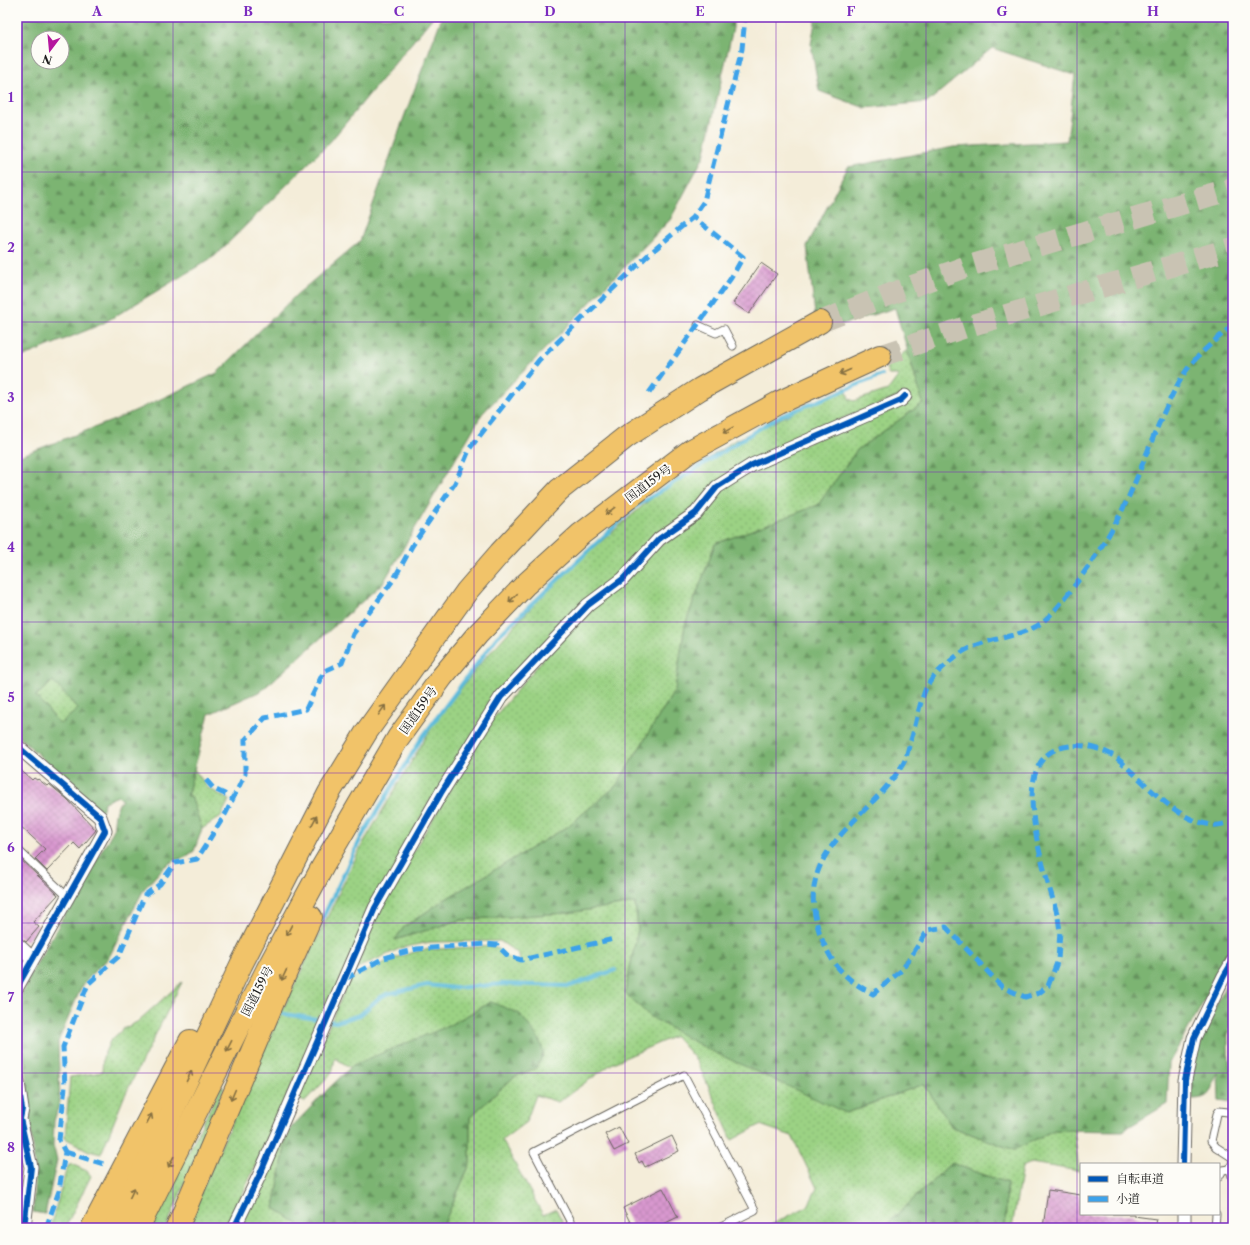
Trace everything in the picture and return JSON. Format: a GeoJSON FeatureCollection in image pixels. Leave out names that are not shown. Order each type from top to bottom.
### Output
{"type":"FeatureCollection","features":[{"type":"Feature","properties":{"kind":"highway","name":"国道159号"},"geometry":{"type":"LineString","coordinates":[[115,1228],[172,1112],[240,965],[302,842],[329,793],[367,731],[467,591],[500,553],[560,490],[626,437],[700,389],[820,322]]}},
{"type":"Feature","properties":{"kind":"highway","name":"国道159号"},"geometry":{"type":"LineString","coordinates":[[138,1228],[267,970],[323,866],[398,738],[442,677],[477,635],[526,584],[581,534],[690,451],[778,403],[880,356]]}},
{"type":"Feature","properties":{"kind":"highway"},"geometry":{"type":"LineString","coordinates":[[177,1228],[282,981],[342,850],[398,738]]}},
{"type":"Feature","properties":{"kind":"highway"},"geometry":{"type":"LineString","coordinates":[[92,1228],[233,959],[302,842]]}},
{"type":"Feature","properties":{"kind":"street"},"geometry":{"type":"LineString","coordinates":[[234,1228],[260,1174],[375,908],[441,793],[501,697],[588,606],[623,579],[655,542],[696,513],[717,487],[752,465],[901,400],[905,396]]}},
{"type":"Feature","properties":{"kind":"street"},"geometry":{"type":"LineString","coordinates":[[17,746],[100,818],[105,831],[17,987]]}},
{"type":"Feature","properties":{"kind":"street"},"geometry":{"type":"LineString","coordinates":[[17,944],[32,958]]}},
{"type":"Feature","properties":{"kind":"street"},"geometry":{"type":"LineString","coordinates":[[1183,1163],[1185,1080],[1194,1038],[1224,976],[1233,961]]}},
{"type":"Feature","properties":{"kind":"street"},"geometry":{"type":"LineString","coordinates":[[17,1076],[22,1108],[19,1118],[31,1166],[22,1221]]}},
{"type":"Feature","properties":{"kind":"street"},"geometry":{"type":"LineString","coordinates":[[1184,1215],[1184,1228]]}},
{"type":"Feature","properties":{"kind":"lane"},"geometry":{"type":"LineString","coordinates":[[698,324],[716,333],[724,329],[733,346]]}},
{"type":"Feature","properties":{"kind":"lane"},"geometry":{"type":"LineString","coordinates":[[17,849],[68,898]]}},
{"type":"Feature","properties":{"kind":"lane"},"geometry":{"type":"LineString","coordinates":[[570,1221],[534,1152],[684,1075],[755,1210],[719,1228]]}},
{"type":"Feature","properties":{"kind":"lane"},"geometry":{"type":"LineString","coordinates":[[1228,1112],[1219,1111],[1217,1114],[1212,1141],[1216,1147],[1233,1160],[1230,1169],[1233,1180]]}},
{"type":"Feature","properties":{"kind":"lane"},"geometry":{"type":"LineString","coordinates":[[1220,1175],[1223,1170],[1230,1169]]}},
{"type":"Feature","properties":{"kind":"lane"},"geometry":{"type":"LineString","coordinates":[[1215,1228],[1216,1215]]}},
{"type":"Feature","properties":{"kind":"green space"},"geometry":{"type":"Polygon","coordinates":[[[17,17],[433,17],[330,142],[215,256],[102,324],[17,359],[17,17]]]}},
{"type":"Feature","properties":{"kind":"green space"},"geometry":{"type":"Polygon","coordinates":[[[442,17],[733,17],[733,28],[704,156],[670,220],[482,414],[383,583],[261,691],[209,714],[187,796],[191,796],[202,829],[194,851],[184,858],[175,860],[165,866],[144,889],[108,959],[96,969],[81,988],[58,1042],[60,1102],[54,1121],[53,1145],[57,1160],[45,1214],[33,1212],[35,1170],[20,1011],[21,996],[30,975],[113,831],[117,807],[122,800],[118,796],[104,802],[103,810],[99,811],[17,735],[17,457],[117,419],[217,373],[296,295],[360,241],[404,117],[442,17]],[[53,681],[36,696],[60,724],[78,709],[53,681]]]}},
{"type":"Feature","properties":{"kind":"green space"},"geometry":{"type":"Polygon","coordinates":[[[816,17],[1233,17],[1233,950],[1169,1063],[1167,1104],[1122,1131],[1054,1130],[1014,1150],[952,1127],[924,1084],[846,1113],[707,1049],[651,1017],[625,993],[638,929],[635,903],[567,913],[460,920],[395,940],[404,927],[444,900],[567,827],[616,786],[675,690],[685,625],[715,544],[818,505],[857,450],[923,403],[895,308],[817,332],[807,246],[848,167],[954,147],[1067,141],[1075,75],[992,48],[928,102],[865,108],[819,91],[811,44],[816,17]]]}},
{"type":"Feature","properties":{"kind":"green space"},"geometry":{"type":"Polygon","coordinates":[[[907,350],[923,403],[857,450],[818,505],[715,544],[685,625],[675,690],[616,786],[567,827],[444,900],[404,927],[395,940],[460,920],[567,913],[635,903],[638,929],[625,993],[846,1113],[924,1084],[952,1127],[1014,1150],[1054,1130],[1074,1130],[1079,1171],[1031,1163],[1022,1167],[1012,1228],[1005,1228],[1007,1183],[951,1163],[883,1228],[765,1228],[808,1206],[817,1188],[792,1136],[760,1125],[732,1140],[697,1061],[675,1036],[613,1063],[558,1102],[536,1095],[526,1122],[502,1140],[543,1215],[556,1209],[566,1228],[442,1228],[470,1164],[470,1117],[514,1077],[536,1068],[491,1002],[448,1026],[351,1068],[335,1058],[332,1073],[305,1102],[297,1099],[349,980],[394,958],[421,950],[494,946],[512,961],[520,963],[519,954],[500,941],[430,942],[401,948],[351,971],[375,916],[491,721],[543,659],[595,606],[729,482],[899,396],[821,427],[737,471],[699,504],[522,671],[426,807],[311,1043],[227,1228],[185,1228],[271,1034],[362,845],[435,722],[480,664],[551,585],[654,496],[732,442],[846,387],[849,399],[854,401],[888,390],[899,375],[889,375],[886,368],[907,350]]]}},
{"type":"Feature","properties":{"kind":"green space"},"geometry":{"type":"Polygon","coordinates":[[[53,681],[78,709],[60,724],[36,696],[53,681]]]}},
{"type":"Feature","properties":{"kind":"green space"},"geometry":{"type":"Polygon","coordinates":[[[194,769],[207,787],[229,800],[221,816],[202,829],[191,796],[187,797],[194,769]]]}},
{"type":"Feature","properties":{"kind":"green space"},"geometry":{"type":"Polygon","coordinates":[[[1233,971],[1233,1019],[1228,1035],[1230,1068],[1233,1080],[1232,1102],[1219,1100],[1218,1073],[1208,1095],[1199,1099],[1192,1099],[1194,1065],[1198,1049],[1210,1017],[1233,971]]]}},
{"type":"Feature","properties":{"kind":"green space"},"geometry":{"type":"Polygon","coordinates":[[[182,982],[124,1097],[101,1154],[89,1151],[65,1138],[70,1077],[102,1072],[103,1057],[110,1041],[123,1029],[137,1022],[182,982]]]}},
{"type":"Feature","properties":{"kind":"green space"},"geometry":{"type":"Polygon","coordinates":[[[491,1002],[520,1014],[539,1039],[544,1054],[536,1068],[514,1077],[470,1117],[470,1164],[442,1228],[304,1228],[274,1208],[288,1131],[353,1065],[448,1026],[491,1002]]]}},
{"type":"Feature","properties":{"kind":"green space"},"geometry":{"type":"Polygon","coordinates":[[[221,1086],[224,1088],[166,1228],[151,1228],[221,1086]]]}},
{"type":"Feature","properties":{"kind":"green space"},"geometry":{"type":"Polygon","coordinates":[[[287,1136],[274,1208],[304,1228],[238,1228],[274,1150],[287,1136]]]}},
{"type":"Feature","properties":{"kind":"green space"},"geometry":{"type":"Polygon","coordinates":[[[951,1163],[1007,1183],[1005,1228],[883,1228],[951,1163]]]}},
{"type":"Feature","properties":{"kind":"green space"},"geometry":{"type":"Polygon","coordinates":[[[71,1164],[87,1171],[91,1176],[65,1228],[50,1228],[66,1171],[68,1166],[71,1164]]]}},
{"type":"Feature","properties":{"kind":"building"},"geometry":{"type":"Polygon","coordinates":[[[761,263],[777,274],[749,314],[733,303],[761,263]]]}},
{"type":"Feature","properties":{"kind":"building"},"geometry":{"type":"Polygon","coordinates":[[[17,767],[32,780],[34,778],[37,780],[38,779],[47,786],[49,784],[67,799],[96,830],[80,849],[74,843],[47,871],[35,859],[45,849],[17,823],[17,767]]]}},
{"type":"Feature","properties":{"kind":"building"},"geometry":{"type":"Polygon","coordinates":[[[17,856],[58,895],[33,922],[39,927],[26,942],[17,936],[17,856]]]}},
{"type":"Feature","properties":{"kind":"building"},"geometry":{"type":"Polygon","coordinates":[[[619,1127],[628,1144],[614,1151],[605,1134],[619,1127]]]}},
{"type":"Feature","properties":{"kind":"building"},"geometry":{"type":"Polygon","coordinates":[[[672,1136],[679,1151],[645,1167],[642,1161],[639,1163],[635,1154],[672,1136]]]}},
{"type":"Feature","properties":{"kind":"building"},"geometry":{"type":"Polygon","coordinates":[[[663,1188],[678,1217],[655,1228],[633,1228],[623,1208],[663,1188]]]}},
{"type":"Feature","properties":{"kind":"building"},"geometry":{"type":"Polygon","coordinates":[[[1048,1190],[1080,1195],[1080,1215],[1134,1215],[1156,1219],[1154,1228],[1043,1228],[1048,1190]]]}},
{"type":"Feature","properties":{"kind":"waterway"},"geometry":{"type":"LineString","coordinates":[[319,926],[361,838],[421,739],[497,637],[635,507],[776,418],[882,375]]}},
{"type":"Feature","properties":{"kind":"waterway"},"geometry":{"type":"LineString","coordinates":[[278,1013],[336,1022],[360,1015],[379,998],[387,994],[427,985],[455,988],[503,984],[570,986],[615,970]]}},
{"type":"Feature","properties":{"kind":"tunnel"},"geometry":{"type":"LineString","coordinates":[[820,322],[965,267],[1233,189]]}},
{"type":"Feature","properties":{"kind":"tunnel"},"geometry":{"type":"LineString","coordinates":[[880,356],[969,326],[1233,248]]}},
{"type":"Feature","properties":{"kind":"marked path"},"geometry":{"type":"LineString","coordinates":[[46,1228],[59,1191],[65,1152],[59,1140],[65,1087],[63,1047],[88,984],[119,956],[145,895],[160,884],[175,863],[197,859],[226,813],[245,774],[245,740],[265,718],[306,709],[324,671],[342,663],[353,634],[394,579],[412,546],[455,483],[470,448],[539,360],[647,256],[693,217],[704,201],[742,49],[745,17]]}},
{"type":"Feature","properties":{"kind":"marked path"},"geometry":{"type":"LineString","coordinates":[[649,393],[731,278],[743,257],[693,217]]}},
{"type":"Feature","properties":{"kind":"marked path"},"geometry":{"type":"LineString","coordinates":[[1233,325],[1200,354],[1184,374],[1168,403],[1129,496],[1108,536],[1092,561],[1057,608],[1048,618],[1032,629],[979,644],[962,652],[939,671],[927,686],[922,698],[913,734],[903,764],[888,785],[837,839],[824,858],[816,879],[813,903],[819,931],[828,952],[839,969],[854,982],[873,994],[902,970],[928,930],[946,927],[1002,987],[1025,997],[1039,993],[1048,986],[1058,960],[1060,931],[1058,917],[1039,851],[1034,824],[1032,798],[1035,776],[1043,758],[1060,748],[1067,746],[1087,746],[1100,749],[1118,759],[1160,798],[1189,818],[1212,825],[1233,822]]}},
{"type":"Feature","properties":{"kind":"marked path"},"geometry":{"type":"LineString","coordinates":[[206,780],[214,789],[233,798]]}},
{"type":"Feature","properties":{"kind":"marked path"},"geometry":{"type":"LineString","coordinates":[[345,979],[384,958],[417,949],[487,944],[497,945],[507,955],[521,960],[614,939]]}},
{"type":"Feature","properties":{"kind":"marked path"},"geometry":{"type":"LineString","coordinates":[[65,1152],[107,1165]]}},
{"type":"Feature","properties":{"kind":"cycle path"},"geometry":{"type":"LineString","coordinates":[[234,1228],[260,1174],[375,908],[441,793],[501,697],[588,605],[623,579],[659,539],[696,513],[717,487],[752,465],[901,400],[905,396]]}},
{"type":"Feature","properties":{"kind":"cycle path"},"geometry":{"type":"LineString","coordinates":[[17,746],[100,817],[105,831],[17,987]]}},
{"type":"Feature","properties":{"kind":"cycle path"},"geometry":{"type":"LineString","coordinates":[[1183,1163],[1185,1080],[1194,1038],[1224,976],[1233,961]]}},
{"type":"Feature","properties":{"kind":"cycle path"},"geometry":{"type":"LineString","coordinates":[[17,1076],[22,1109],[20,1119],[31,1167],[24,1228]]}}]}
